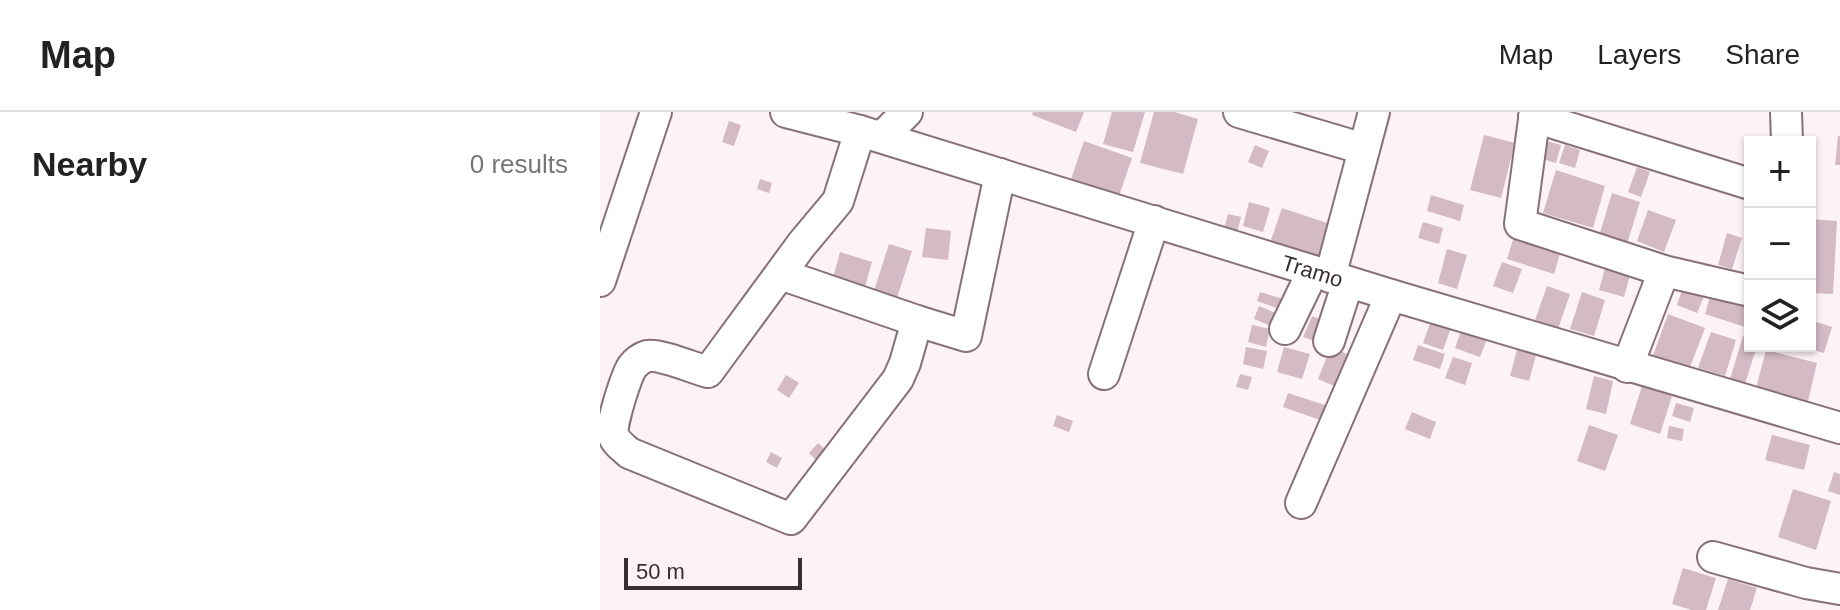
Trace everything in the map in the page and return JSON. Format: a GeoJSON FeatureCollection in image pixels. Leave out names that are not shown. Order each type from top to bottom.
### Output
{"type":"FeatureCollection","features":[{"type":"Feature","properties":{"kind":"street"},"geometry":{"type":"LineString","coordinates":[[600,281],[656,112]]}},
{"type":"Feature","properties":{"kind":"street","name":"Tramo"},"geometry":{"type":"LineString","coordinates":[[786,112],[871,134],[1330,277],[1840,428]]}},
{"type":"Feature","properties":{"kind":"street"},"geometry":{"type":"LineString","coordinates":[[907,112],[871,134],[838,201],[708,372],[648,356],[633,365],[613,426],[614,437],[621,446],[650,463],[791,519],[898,379],[917,321]]}},
{"type":"Feature","properties":{"kind":"street"},"geometry":{"type":"LineString","coordinates":[[1239,112],[1364,149]]}},
{"type":"Feature","properties":{"kind":"street"},"geometry":{"type":"LineString","coordinates":[[1329,341],[1330,277],[1374,112]]}},
{"type":"Feature","properties":{"kind":"street"},"geometry":{"type":"LineString","coordinates":[[1786,112],[1787,136]]}},
{"type":"Feature","properties":{"kind":"street"},"geometry":{"type":"LineString","coordinates":[[1744,182],[1534,115],[1520,224],[1664,271],[1744,290]]}},
{"type":"Feature","properties":{"kind":"street"},"geometry":{"type":"LineString","coordinates":[[780,274],[966,336],[1000,174]]}},
{"type":"Feature","properties":{"kind":"street"},"geometry":{"type":"LineString","coordinates":[[1104,374],[1154,221]]}},
{"type":"Feature","properties":{"kind":"street"},"geometry":{"type":"LineString","coordinates":[[1627,367],[1664,271]]}},
{"type":"Feature","properties":{"kind":"street"},"geometry":{"type":"LineString","coordinates":[[1285,329],[1330,277]]}},
{"type":"Feature","properties":{"kind":"street"},"geometry":{"type":"LineString","coordinates":[[1301,503],[1391,295]]}},
{"type":"Feature","properties":{"kind":"street"},"geometry":{"type":"LineString","coordinates":[[1713,557],[1828,595]]}},
{"type":"Feature","properties":{"kind":"building"},"geometry":{"type":"Polygon","coordinates":[[[1033,112],[1084,112],[1076,132],[1032,115],[1033,112]]]}},
{"type":"Feature","properties":{"kind":"building"},"geometry":{"type":"Polygon","coordinates":[[[1112,112],[1145,112],[1133,152],[1103,144],[1112,112]]]}},
{"type":"Feature","properties":{"kind":"building"},"geometry":{"type":"Polygon","coordinates":[[[1154,112],[1174,112],[1198,119],[1183,174],[1140,163],[1154,112]]]}},
{"type":"Feature","properties":{"kind":"building"},"geometry":{"type":"Polygon","coordinates":[[[729,121],[741,125],[734,146],[722,142],[729,121]]]}},
{"type":"Feature","properties":{"kind":"building"},"geometry":{"type":"Polygon","coordinates":[[[1484,135],[1515,143],[1501,198],[1470,190],[1484,135]]]}},
{"type":"Feature","properties":{"kind":"building"},"geometry":{"type":"Polygon","coordinates":[[[1838,136],[1840,165],[1835,165],[1838,136]]]}},
{"type":"Feature","properties":{"kind":"building"},"geometry":{"type":"Polygon","coordinates":[[[1540,139],[1561,145],[1556,163],[1535,157],[1540,139]]]}},
{"type":"Feature","properties":{"kind":"building"},"geometry":{"type":"Polygon","coordinates":[[[1084,141],[1132,158],[1118,199],[1070,182],[1084,141]]]}},
{"type":"Feature","properties":{"kind":"building"},"geometry":{"type":"Polygon","coordinates":[[[1255,145],[1269,151],[1262,168],[1248,162],[1255,145]]]}},
{"type":"Feature","properties":{"kind":"building"},"geometry":{"type":"Polygon","coordinates":[[[1565,145],[1580,150],[1575,168],[1559,163],[1565,145]]]}},
{"type":"Feature","properties":{"kind":"building"},"geometry":{"type":"Polygon","coordinates":[[[1637,167],[1650,172],[1641,197],[1628,192],[1637,167]]]}},
{"type":"Feature","properties":{"kind":"building"},"geometry":{"type":"Polygon","coordinates":[[[1556,170],[1605,186],[1593,228],[1543,213],[1556,170]]]}},
{"type":"Feature","properties":{"kind":"building"},"geometry":{"type":"Polygon","coordinates":[[[760,179],[772,183],[769,193],[757,189],[760,179]]]}},
{"type":"Feature","properties":{"kind":"building"},"geometry":{"type":"Polygon","coordinates":[[[1612,193],[1640,202],[1627,244],[1599,236],[1612,193]]]}},
{"type":"Feature","properties":{"kind":"building"},"geometry":{"type":"Polygon","coordinates":[[[1431,195],[1464,205],[1460,221],[1427,211],[1431,195]]]}},
{"type":"Feature","properties":{"kind":"building"},"geometry":{"type":"Polygon","coordinates":[[[1249,202],[1270,208],[1263,232],[1243,226],[1249,202]]]}},
{"type":"Feature","properties":{"kind":"building"},"geometry":{"type":"Polygon","coordinates":[[[1282,208],[1333,225],[1323,257],[1271,240],[1282,208]]]}},
{"type":"Feature","properties":{"kind":"building"},"geometry":{"type":"Polygon","coordinates":[[[1648,210],[1676,220],[1664,252],[1637,241],[1648,210]]]}},
{"type":"Feature","properties":{"kind":"building"},"geometry":{"type":"Polygon","coordinates":[[[1228,214],[1241,217],[1237,233],[1224,229],[1228,214]]]}},
{"type":"Feature","properties":{"kind":"building"},"geometry":{"type":"Polygon","coordinates":[[[1816,219],[1837,221],[1833,294],[1816,293],[1816,219]]]}},
{"type":"Feature","properties":{"kind":"building"},"geometry":{"type":"Polygon","coordinates":[[[1423,222],[1443,228],[1439,244],[1418,238],[1423,222]]]}},
{"type":"Feature","properties":{"kind":"building"},"geometry":{"type":"Polygon","coordinates":[[[926,228],[951,231],[948,260],[922,257],[926,228]]]}},
{"type":"Feature","properties":{"kind":"building"},"geometry":{"type":"Polygon","coordinates":[[[1515,233],[1562,247],[1554,274],[1507,259],[1515,233]]]}},
{"type":"Feature","properties":{"kind":"building"},"geometry":{"type":"Polygon","coordinates":[[[1727,233],[1742,238],[1732,269],[1718,265],[1727,233]]]}},
{"type":"Feature","properties":{"kind":"building"},"geometry":{"type":"Polygon","coordinates":[[[889,244],[912,251],[895,304],[872,297],[889,244]]]}},
{"type":"Feature","properties":{"kind":"building"},"geometry":{"type":"Polygon","coordinates":[[[1447,249],[1467,255],[1457,289],[1438,283],[1447,249]]]}},
{"type":"Feature","properties":{"kind":"building"},"geometry":{"type":"Polygon","coordinates":[[[840,252],[872,262],[865,287],[833,278],[840,252]]]}},
{"type":"Feature","properties":{"kind":"building"},"geometry":{"type":"Polygon","coordinates":[[[1607,261],[1632,268],[1624,297],[1599,290],[1607,261]]]}},
{"type":"Feature","properties":{"kind":"building"},"geometry":{"type":"Polygon","coordinates":[[[1502,262],[1522,269],[1513,293],[1493,286],[1502,262]]]}},
{"type":"Feature","properties":{"kind":"building"},"geometry":{"type":"Polygon","coordinates":[[[1684,284],[1706,292],[1697,313],[1677,305],[1684,284]]]}},
{"type":"Feature","properties":{"kind":"building"},"geometry":{"type":"Polygon","coordinates":[[[1547,286],[1570,294],[1558,329],[1535,320],[1547,286]]]}},
{"type":"Feature","properties":{"kind":"building"},"geometry":{"type":"Polygon","coordinates":[[[1712,290],[1744,300],[1744,327],[1705,314],[1712,290]]]}},
{"type":"Feature","properties":{"kind":"building"},"geometry":{"type":"Polygon","coordinates":[[[1260,292],[1283,299],[1280,309],[1257,301],[1260,292]]]}},
{"type":"Feature","properties":{"kind":"building"},"geometry":{"type":"Polygon","coordinates":[[[1582,292],[1605,300],[1594,336],[1570,329],[1582,292]]]}},
{"type":"Feature","properties":{"kind":"building"},"geometry":{"type":"Polygon","coordinates":[[[1259,306],[1278,314],[1273,327],[1254,319],[1259,306]]]}},
{"type":"Feature","properties":{"kind":"building"},"geometry":{"type":"Polygon","coordinates":[[[1668,314],[1705,328],[1687,375],[1651,361],[1668,314]]]}},
{"type":"Feature","properties":{"kind":"building"},"geometry":{"type":"Polygon","coordinates":[[[1312,316],[1325,321],[1317,342],[1303,337],[1312,316]]]}},
{"type":"Feature","properties":{"kind":"building"},"geometry":{"type":"Polygon","coordinates":[[[1432,318],[1452,325],[1443,350],[1423,343],[1432,318]]]}},
{"type":"Feature","properties":{"kind":"building"},"geometry":{"type":"Polygon","coordinates":[[[1816,322],[1832,327],[1824,353],[1816,351],[1816,322]]]}},
{"type":"Feature","properties":{"kind":"building"},"geometry":{"type":"Polygon","coordinates":[[[1252,325],[1270,329],[1266,347],[1248,342],[1252,325]]]}},
{"type":"Feature","properties":{"kind":"building"},"geometry":{"type":"Polygon","coordinates":[[[1462,327],[1488,336],[1480,357],[1455,348],[1462,327]]]}},
{"type":"Feature","properties":{"kind":"building"},"geometry":{"type":"Polygon","coordinates":[[[1711,332],[1736,340],[1725,376],[1698,368],[1711,332]]]}},
{"type":"Feature","properties":{"kind":"building"},"geometry":{"type":"Polygon","coordinates":[[[1743,336],[1744,352],[1755,352],[1745,384],[1730,379],[1743,336]]]}},
{"type":"Feature","properties":{"kind":"building"},"geometry":{"type":"Polygon","coordinates":[[[1418,345],[1445,354],[1440,369],[1413,360],[1418,345]]]}},
{"type":"Feature","properties":{"kind":"building"},"geometry":{"type":"Polygon","coordinates":[[[1518,346],[1537,351],[1529,381],[1510,376],[1518,346]]]}},
{"type":"Feature","properties":{"kind":"building"},"geometry":{"type":"Polygon","coordinates":[[[1246,347],[1267,351],[1263,369],[1243,364],[1246,347]]]}},
{"type":"Feature","properties":{"kind":"building"},"geometry":{"type":"Polygon","coordinates":[[[1284,347],[1310,354],[1302,379],[1277,372],[1284,347]]]}},
{"type":"Feature","properties":{"kind":"building"},"geometry":{"type":"Polygon","coordinates":[[[1331,347],[1354,357],[1341,389],[1318,379],[1331,347]]]}},
{"type":"Feature","properties":{"kind":"building"},"geometry":{"type":"Polygon","coordinates":[[[1765,352],[1817,363],[1807,405],[1755,392],[1765,352]]]}},
{"type":"Feature","properties":{"kind":"building"},"geometry":{"type":"Polygon","coordinates":[[[1453,357],[1472,363],[1465,385],[1445,378],[1453,357]]]}},
{"type":"Feature","properties":{"kind":"building"},"geometry":{"type":"Polygon","coordinates":[[[1240,374],[1252,377],[1248,390],[1236,387],[1240,374]]]}},
{"type":"Feature","properties":{"kind":"building"},"geometry":{"type":"Polygon","coordinates":[[[786,375],[799,383],[789,398],[777,390],[786,375]]]}},
{"type":"Feature","properties":{"kind":"building"},"geometry":{"type":"Polygon","coordinates":[[[1594,376],[1613,381],[1606,414],[1586,409],[1594,376]]]}},
{"type":"Feature","properties":{"kind":"building"},"geometry":{"type":"Polygon","coordinates":[[[1642,386],[1672,396],[1660,434],[1630,424],[1642,386]]]}},
{"type":"Feature","properties":{"kind":"building"},"geometry":{"type":"Polygon","coordinates":[[[1288,393],[1328,406],[1323,421],[1283,407],[1288,393]]]}},
{"type":"Feature","properties":{"kind":"building"},"geometry":{"type":"Polygon","coordinates":[[[1676,403],[1694,408],[1690,422],[1672,416],[1676,403]]]}},
{"type":"Feature","properties":{"kind":"building"},"geometry":{"type":"Polygon","coordinates":[[[1412,412],[1436,422],[1430,439],[1405,429],[1412,412]]]}},
{"type":"Feature","properties":{"kind":"building"},"geometry":{"type":"Polygon","coordinates":[[[1057,415],[1073,421],[1069,432],[1053,426],[1057,415]]]}},
{"type":"Feature","properties":{"kind":"building"},"geometry":{"type":"Polygon","coordinates":[[[1589,425],[1618,435],[1605,471],[1577,461],[1589,425]]]}},
{"type":"Feature","properties":{"kind":"building"},"geometry":{"type":"Polygon","coordinates":[[[1669,426],[1684,429],[1682,441],[1667,438],[1669,426]]]}},
{"type":"Feature","properties":{"kind":"building"},"geometry":{"type":"Polygon","coordinates":[[[1772,435],[1810,445],[1804,470],[1765,460],[1772,435]]]}},
{"type":"Feature","properties":{"kind":"building"},"geometry":{"type":"Polygon","coordinates":[[[818,443],[827,451],[817,461],[809,453],[818,443]]]}},
{"type":"Feature","properties":{"kind":"building"},"geometry":{"type":"Polygon","coordinates":[[[771,452],[782,458],[777,468],[766,462],[771,452]]]}},
{"type":"Feature","properties":{"kind":"building"},"geometry":{"type":"Polygon","coordinates":[[[1834,472],[1840,474],[1840,495],[1828,491],[1834,472]]]}},
{"type":"Feature","properties":{"kind":"building"},"geometry":{"type":"Polygon","coordinates":[[[1793,489],[1831,501],[1816,550],[1778,537],[1793,489]]]}},
{"type":"Feature","properties":{"kind":"building"},"geometry":{"type":"Polygon","coordinates":[[[1683,568],[1716,578],[1706,610],[1692,610],[1672,604],[1683,568]]]}},
{"type":"Feature","properties":{"kind":"building"},"geometry":{"type":"Polygon","coordinates":[[[1728,579],[1757,588],[1750,610],[1718,610],[1728,579]]]}}]}
